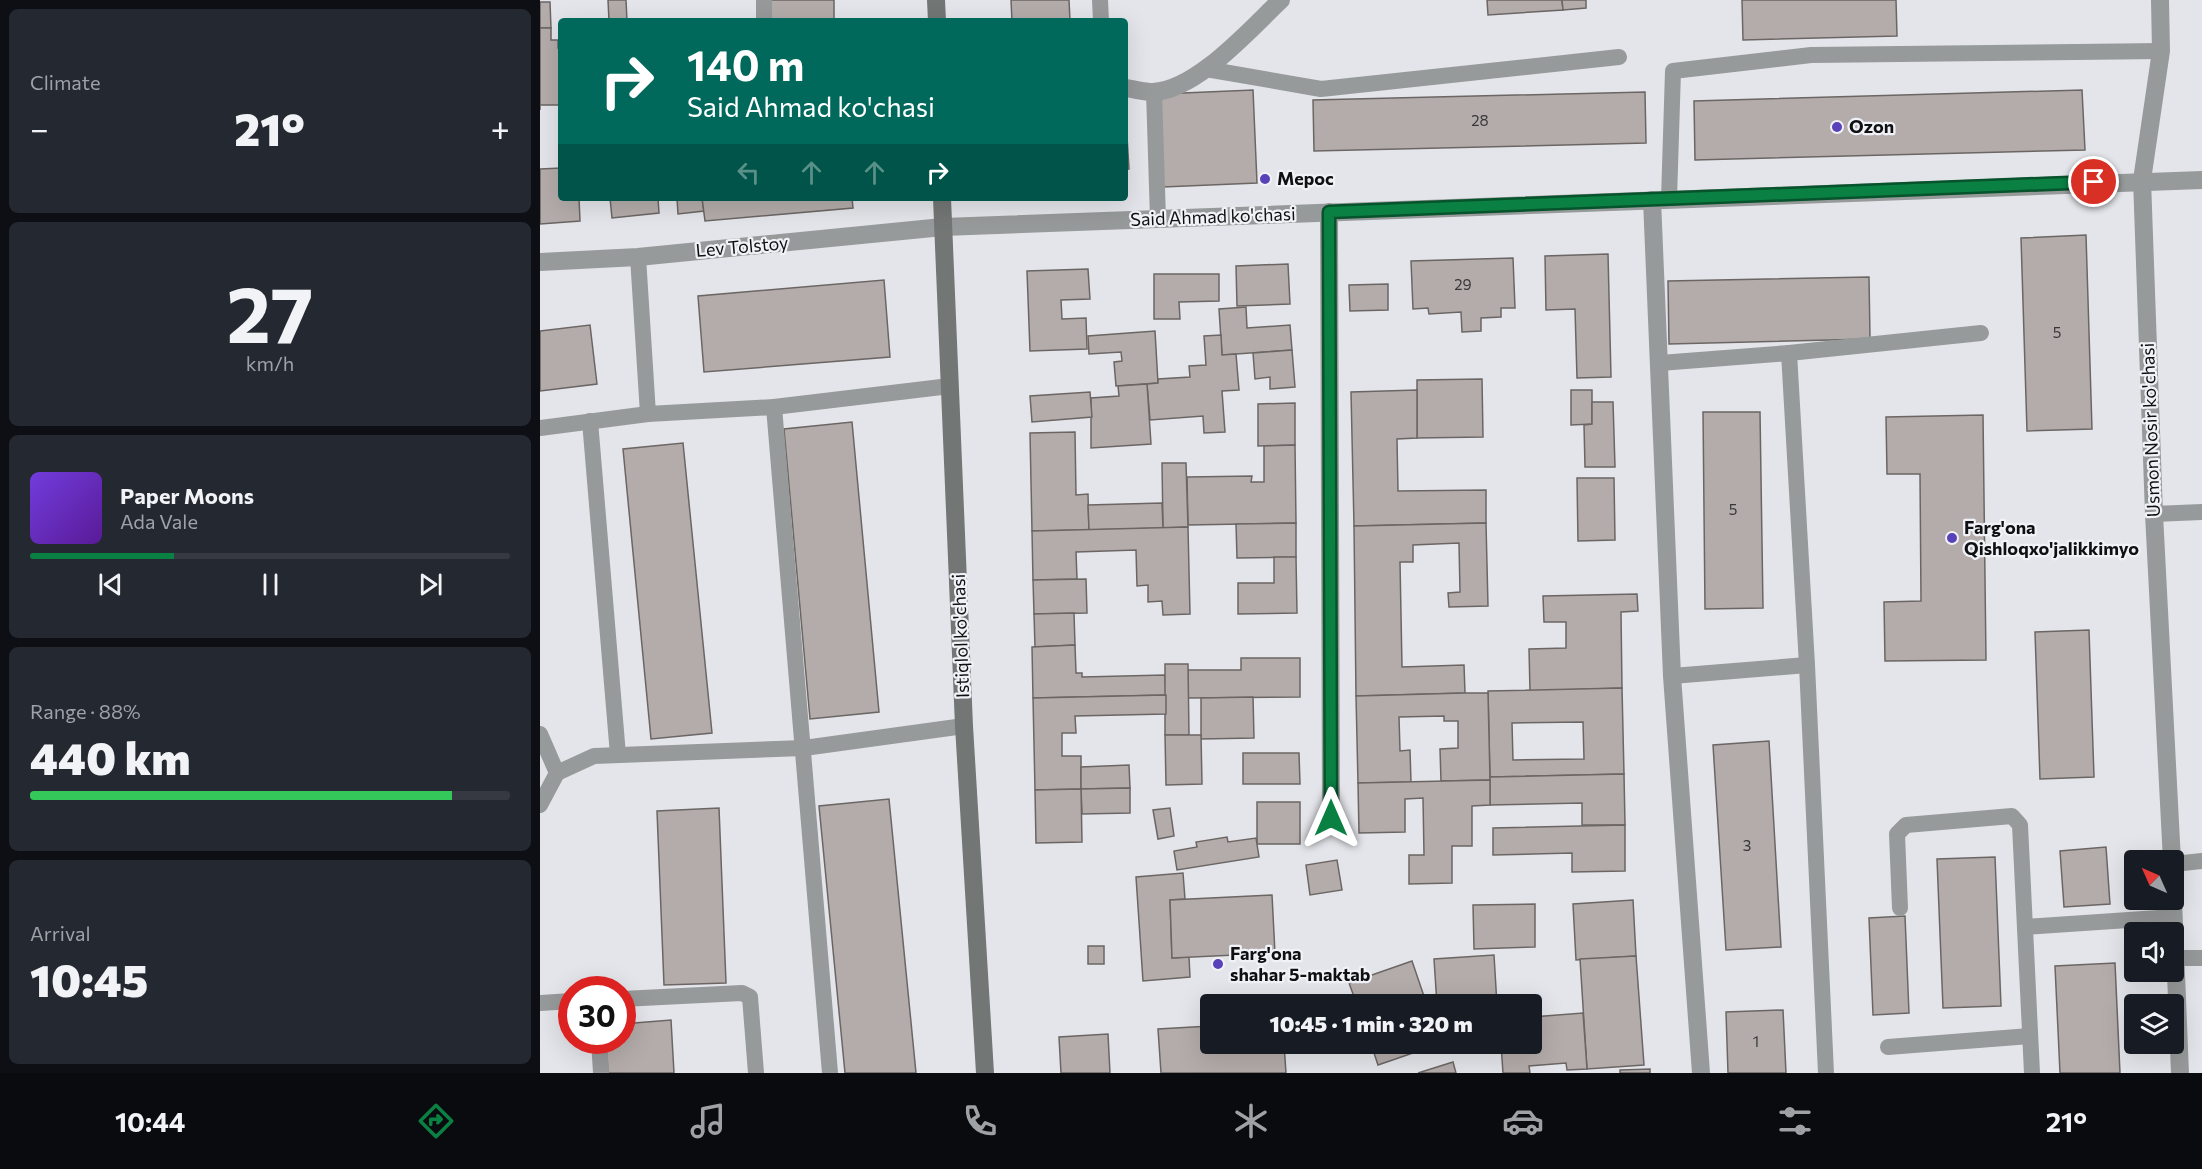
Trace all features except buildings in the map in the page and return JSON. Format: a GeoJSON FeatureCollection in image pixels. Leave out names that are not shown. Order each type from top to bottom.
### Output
{"type":"FeatureCollection","features":[{"type":"Feature","properties":{"kind":"main road"},"geometry":{"type":"LineString","coordinates":[[936,0],[937,18]]}},
{"type":"Feature","properties":{"kind":"main road","name":"Istiqlol ko'chasi"},"geometry":{"type":"LineString","coordinates":[[942,201],[964,726],[985,1073]]}},
{"type":"Feature","properties":{"kind":"street"},"geometry":{"type":"LineString","coordinates":[[1128,88],[1154,92],[1180,85],[1206,69],[1281,0]]}},
{"type":"Feature","properties":{"kind":"street","name":"Usmon Nosir ko'chasi"},"geometry":{"type":"LineString","coordinates":[[2160,0],[2161,51],[2142,180],[2154,514],[2172,850]]}},
{"type":"Feature","properties":{"kind":"street","name":"Said Ahmad ko'chasi"},"geometry":{"type":"LineString","coordinates":[[943,227],[2142,180],[2202,180]]}},
{"type":"Feature","properties":{"kind":"street"},"geometry":{"type":"LineString","coordinates":[[1660,199],[1660,363],[1672,676],[1701,1073]]}},
{"type":"Feature","properties":{"kind":"street"},"geometry":{"type":"LineString","coordinates":[[1329,212],[1331,818]]}},
{"type":"Feature","properties":{"kind":"street","name":"Lev Tolstoy"},"geometry":{"type":"LineString","coordinates":[[540,262],[638,256],[943,227]]}},
{"type":"Feature","properties":{"kind":"street"},"geometry":{"type":"LineString","coordinates":[[2177,982],[2180,1073]]}},
{"type":"Feature","properties":{"kind":"lane"},"geometry":{"type":"LineString","coordinates":[[764,0],[764,18]]}},
{"type":"Feature","properties":{"kind":"lane"},"geometry":{"type":"LineString","coordinates":[[1100,0],[1101,18]]}},
{"type":"Feature","properties":{"kind":"lane"},"geometry":{"type":"LineString","coordinates":[[1660,199],[1673,71],[1811,55],[2161,51]]}},
{"type":"Feature","properties":{"kind":"lane"},"geometry":{"type":"LineString","coordinates":[[1206,69],[1320,89],[1619,57]]}},
{"type":"Feature","properties":{"kind":"lane"},"geometry":{"type":"LineString","coordinates":[[1154,92],[1158,219]]}},
{"type":"Feature","properties":{"kind":"lane"},"geometry":{"type":"LineString","coordinates":[[638,256],[648,414]]}},
{"type":"Feature","properties":{"kind":"lane"},"geometry":{"type":"LineString","coordinates":[[1660,363],[1789,353],[1981,333]]}},
{"type":"Feature","properties":{"kind":"lane"},"geometry":{"type":"LineString","coordinates":[[1789,353],[1807,665],[1826,1073]]}},
{"type":"Feature","properties":{"kind":"lane"},"geometry":{"type":"LineString","coordinates":[[540,428],[648,414],[774,407],[950,386]]}},
{"type":"Feature","properties":{"kind":"lane"},"geometry":{"type":"LineString","coordinates":[[774,407],[830,1073]]}},
{"type":"Feature","properties":{"kind":"lane"},"geometry":{"type":"LineString","coordinates":[[590,422],[618,755]]}},
{"type":"Feature","properties":{"kind":"lane"},"geometry":{"type":"LineString","coordinates":[[2154,514],[2202,512]]}},
{"type":"Feature","properties":{"kind":"lane"},"geometry":{"type":"LineString","coordinates":[[1672,676],[1807,665]]}},
{"type":"Feature","properties":{"kind":"lane"},"geometry":{"type":"LineString","coordinates":[[540,805],[557,773],[594,756],[804,748],[964,726]]}},
{"type":"Feature","properties":{"kind":"lane"},"geometry":{"type":"LineString","coordinates":[[540,734],[557,773]]}},
{"type":"Feature","properties":{"kind":"lane"},"geometry":{"type":"LineString","coordinates":[[1900,908],[1897,834],[1906,825],[2012,816],[2020,825],[2032,1073]]}},
{"type":"Feature","properties":{"kind":"lane"},"geometry":{"type":"LineString","coordinates":[[2184,862],[2202,861]]}},
{"type":"Feature","properties":{"kind":"lane"},"geometry":{"type":"LineString","coordinates":[[2025,927],[2157,910]]}},
{"type":"Feature","properties":{"kind":"lane"},"geometry":{"type":"LineString","coordinates":[[2184,958],[2202,958]]}},
{"type":"Feature","properties":{"kind":"lane"},"geometry":{"type":"LineString","coordinates":[[636,998],[742,993],[750,997],[756,1073]]}},
{"type":"Feature","properties":{"kind":"lane"},"geometry":{"type":"LineString","coordinates":[[540,1003],[558,1002]]}},
{"type":"Feature","properties":{"kind":"lane"},"geometry":{"type":"LineString","coordinates":[[1888,1047],[2030,1036]]}},
{"type":"Feature","properties":{"kind":"lane"},"geometry":{"type":"LineString","coordinates":[[600,1054],[602,1073]]}},
{"type":"Feature","properties":{"kind":"place","name":"Ozon"},"geometry":{"type":"Point","coordinates":[1837,127]}},
{"type":"Feature","properties":{"kind":"place","name":"Мерос"},"geometry":{"type":"Point","coordinates":[1265,179]}},
{"type":"Feature","properties":{"kind":"place","name":"Farg'ona Qishloqxo'jalikkimyo"},"geometry":{"type":"Point","coordinates":[1952,538]}},
{"type":"Feature","properties":{"kind":"place","name":"Farg'ona shahar 5-maktab"},"geometry":{"type":"Point","coordinates":[1218,964]}},
{"type":"Feature","properties":{"kind":"route"},"geometry":{"type":"LineString","coordinates":[[1331,818],[1329,212],[2094,182]]}}]}
